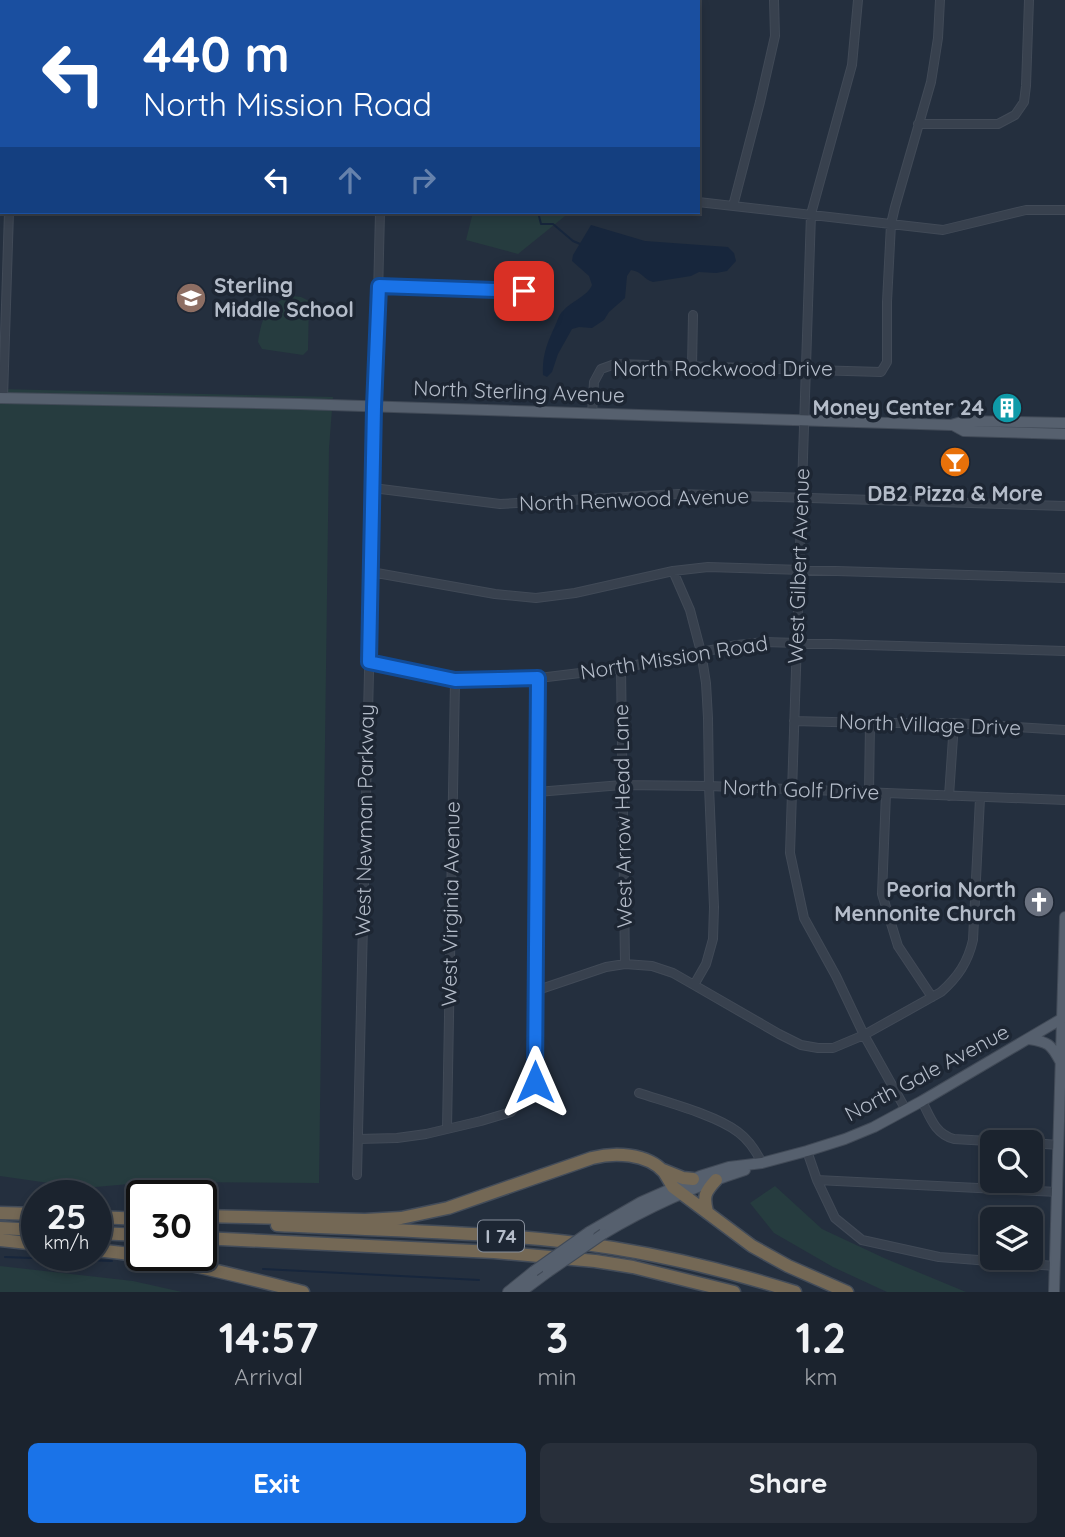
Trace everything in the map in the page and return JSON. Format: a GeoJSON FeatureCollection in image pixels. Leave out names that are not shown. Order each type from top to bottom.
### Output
{"type":"FeatureCollection","features":[{"type":"Feature","properties":{"kind":"highway"},"geometry":{"type":"LineString","coordinates":[[217,1219],[394,1219],[448,1208],[601,1156],[635,1157],[682,1178],[693,1179]]}},
{"type":"Feature","properties":{"kind":"highway"},"geometry":{"type":"LineString","coordinates":[[662,1170],[677,1190],[759,1250],[848,1292]]}},
{"type":"Feature","properties":{"kind":"highway"},"geometry":{"type":"LineString","coordinates":[[707,1213],[705,1194],[716,1180]]}},
{"type":"Feature","properties":{"kind":"highway"},"geometry":{"type":"LineString","coordinates":[[0,1213],[21,1214]]}},
{"type":"Feature","properties":{"kind":"highway","name":"I 74"},"geometry":{"type":"LineString","coordinates":[[217,1220],[507,1236],[566,1242],[683,1261],[795,1292]]}},
{"type":"Feature","properties":{"kind":"highway"},"geometry":{"type":"LineString","coordinates":[[0,1228],[21,1229]]}},
{"type":"Feature","properties":{"kind":"highway","name":"I 74"},"geometry":{"type":"LineString","coordinates":[[217,1239],[495,1252],[595,1261],[633,1267],[734,1292]]}},
{"type":"Feature","properties":{"kind":"highway"},"geometry":{"type":"LineString","coordinates":[[0,1240],[21,1242]]}},
{"type":"Feature","properties":{"kind":"highway"},"geometry":{"type":"LineString","coordinates":[[112,1252],[187,1264],[303,1292]]}},
{"type":"Feature","properties":{"kind":"main road","name":"North Sterling Avenue"},"geometry":{"type":"LineString","coordinates":[[2,398],[953,425],[965,421],[1065,423]]}},
{"type":"Feature","properties":{"kind":"main road"},"geometry":{"type":"LineString","coordinates":[[1051,422],[1065,414]]}},
{"type":"Feature","properties":{"kind":"main road","name":"North Sterling Avenue"},"geometry":{"type":"LineString","coordinates":[[953,425],[964,431],[1065,434]]}},
{"type":"Feature","properties":{"kind":"main road"},"geometry":{"type":"LineString","coordinates":[[1053,434],[1065,444]]}},
{"type":"Feature","properties":{"kind":"main road"},"geometry":{"type":"LineString","coordinates":[[1054,1292],[1065,917]]}},
{"type":"Feature","properties":{"kind":"main road","name":"North Gale Avenue"},"geometry":{"type":"LineString","coordinates":[[508,1292],[589,1232],[630,1208],[677,1190],[716,1180],[874,1128],[1064,1018]]}},
{"type":"Feature","properties":{"kind":"main road"},"geometry":{"type":"LineString","coordinates":[[1029,1039],[1044,1041],[1053,1047],[1061,1062]]}},
{"type":"Feature","properties":{"kind":"main road","name":"North Gale Avenue"},"geometry":{"type":"LineString","coordinates":[[521,1292],[603,1234],[693,1179],[729,1167],[762,1163]]}},
{"type":"Feature","properties":{"kind":"street"},"geometry":{"type":"LineString","coordinates":[[733,206],[775,36],[774,0]]}},
{"type":"Feature","properties":{"kind":"street","name":"West Gilbert Avenue"},"geometry":{"type":"LineString","coordinates":[[858,0],[852,65],[811,215],[790,853],[804,918],[905,1110]]}},
{"type":"Feature","properties":{"kind":"street"},"geometry":{"type":"LineString","coordinates":[[891,225],[931,82],[938,38],[940,0]]}},
{"type":"Feature","properties":{"kind":"street"},"geometry":{"type":"LineString","coordinates":[[918,124],[998,124],[1015,115],[1024,102],[1026,86],[1029,0]]}},
{"type":"Feature","properties":{"kind":"street"},"geometry":{"type":"LineString","coordinates":[[700,202],[943,230],[1026,210],[1065,210]]}},
{"type":"Feature","properties":{"kind":"street"},"geometry":{"type":"LineString","coordinates":[[2,398],[4,276],[9,214]]}},
{"type":"Feature","properties":{"kind":"street","name":"West Newman Parkway"},"geometry":{"type":"LineString","coordinates":[[356,1175],[380,214]]}},
{"type":"Feature","properties":{"kind":"street","name":"North Rockwood Drive"},"geometry":{"type":"LineString","coordinates":[[592,414],[594,382],[601,369],[615,364],[881,372],[887,362],[891,225]]}},
{"type":"Feature","properties":{"kind":"street"},"geometry":{"type":"LineString","coordinates":[[379,286],[524,291]]}},
{"type":"Feature","properties":{"kind":"street"},"geometry":{"type":"LineString","coordinates":[[692,367],[693,315]]}},
{"type":"Feature","properties":{"kind":"street","name":"North Renwood Avenue"},"geometry":{"type":"LineString","coordinates":[[373,488],[500,504],[679,494],[1065,506]]}},
{"type":"Feature","properties":{"kind":"street"},"geometry":{"type":"LineString","coordinates":[[372,572],[495,594],[537,598],[575,593],[673,571],[708,567],[1065,578]]}},
{"type":"Feature","properties":{"kind":"street"},"geometry":{"type":"LineString","coordinates":[[673,571],[690,610],[701,652],[707,695],[713,939],[706,964],[694,985]]}},
{"type":"Feature","properties":{"kind":"street","name":"North Mission Road"},"geometry":{"type":"LineString","coordinates":[[369,662],[455,680],[538,678],[621,668],[764,642],[1065,651]]}},
{"type":"Feature","properties":{"kind":"street","name":"West Arrow Head Lane"},"geometry":{"type":"LineString","coordinates":[[621,668],[625,964]]}},
{"type":"Feature","properties":{"kind":"street"},"geometry":{"type":"LineString","coordinates":[[358,1139],[397,1138],[446,1129],[511,1112],[535,1082],[538,678]]}},
{"type":"Feature","properties":{"kind":"street","name":"West Virginia Avenue"},"geometry":{"type":"LineString","coordinates":[[446,1129],[455,680]]}},
{"type":"Feature","properties":{"kind":"street","name":"North Village Drive"},"geometry":{"type":"LineString","coordinates":[[794,720],[954,723],[1065,730]]}},
{"type":"Feature","properties":{"kind":"street"},"geometry":{"type":"LineString","coordinates":[[869,793],[870,723]]}},
{"type":"Feature","properties":{"kind":"street"},"geometry":{"type":"LineString","coordinates":[[949,796],[954,723]]}},
{"type":"Feature","properties":{"kind":"street","name":"North Golf Drive"},"geometry":{"type":"LineString","coordinates":[[537,792],[622,785],[709,786],[1065,800]]}},
{"type":"Feature","properties":{"kind":"street"},"geometry":{"type":"LineString","coordinates":[[886,793],[882,894],[898,946],[932,997]]}},
{"type":"Feature","properties":{"kind":"street"},"geometry":{"type":"LineString","coordinates":[[535,991],[606,967],[625,964],[652,966],[694,985],[801,1045],[833,1048],[864,1035],[932,997],[952,983],[961,972],[973,940],[980,798]]}},
{"type":"Feature","properties":{"kind":"street"},"geometry":{"type":"LineString","coordinates":[[639,1093],[714,1118],[737,1130],[762,1163]]}},
{"type":"Feature","properties":{"kind":"street"},"geometry":{"type":"LineString","coordinates":[[922,1101],[940,1133],[954,1139],[980,1141]]}},
{"type":"Feature","properties":{"kind":"street"},"geometry":{"type":"LineString","coordinates":[[1043,1144],[1059,1145]]}},
{"type":"Feature","properties":{"kind":"street"},"geometry":{"type":"LineString","coordinates":[[807,1151],[835,1218],[862,1240],[939,1257],[1055,1266]]}},
{"type":"Feature","properties":{"kind":"street"},"geometry":{"type":"LineString","coordinates":[[817,1180],[1058,1192]]}},
{"type":"Feature","properties":{"kind":"green space"},"geometry":{"type":"Polygon","coordinates":[[[472,214],[568,214],[518,254],[466,240],[472,214]]]}},
{"type":"Feature","properties":{"kind":"green space"},"geometry":{"type":"Polygon","coordinates":[[[293,296],[309,301],[308,350],[303,355],[262,349],[258,342],[267,312],[277,303],[293,296]]]}},
{"type":"Feature","properties":{"kind":"green space"},"geometry":{"type":"Polygon","coordinates":[[[0,389],[333,397],[329,448],[319,1183],[126,1180],[126,1184],[112,1186],[112,1180],[28,1180],[0,1176],[0,389]]]}},
{"type":"Feature","properties":{"kind":"green space"},"geometry":{"type":"Polygon","coordinates":[[[775,1186],[822,1229],[966,1292],[887,1292],[833,1267],[774,1233],[750,1203],[775,1186]]]}},
{"type":"Feature","properties":{"kind":"green space"},"geometry":{"type":"Polygon","coordinates":[[[0,1266],[21,1268],[21,1271],[133,1281],[182,1292],[0,1292],[0,1266]]]}},
{"type":"Feature","properties":{"kind":"water"},"geometry":{"type":"Polygon","coordinates":[[[591,225],[645,241],[728,247],[734,253],[736,261],[727,271],[699,272],[691,276],[653,282],[631,270],[627,276],[625,298],[604,320],[592,328],[572,329],[558,354],[552,372],[547,377],[543,375],[544,356],[559,316],[592,285],[589,276],[572,261],[591,225]]]}},
{"type":"Feature","properties":{"kind":"waterway"},"geometry":{"type":"LineString","coordinates":[[538,214],[541,224],[553,224],[580,244]]}},
{"type":"Feature","properties":{"kind":"waterway"},"geometry":{"type":"LineString","coordinates":[[5,1257],[21,1258]]}},
{"type":"Feature","properties":{"kind":"waterway"},"geometry":{"type":"LineString","coordinates":[[263,1269],[479,1280]]}},
{"type":"Feature","properties":{"kind":"place","name":"Sterling Middle School"},"geometry":{"type":"Point","coordinates":[191,298]}},
{"type":"Feature","properties":{"kind":"place","name":"Money Center 24"},"geometry":{"type":"Point","coordinates":[1007,408]}},
{"type":"Feature","properties":{"kind":"place","name":"DB2 Pizza & More"},"geometry":{"type":"Point","coordinates":[955,462]}},
{"type":"Feature","properties":{"kind":"place","name":"Peoria North Mennonite Church"},"geometry":{"type":"Point","coordinates":[1039,902]}},
{"type":"Feature","properties":{"kind":"route"},"geometry":{"type":"LineString","coordinates":[[524,291],[379,286],[369,662],[455,680],[538,678],[535,1082]]}}]}
